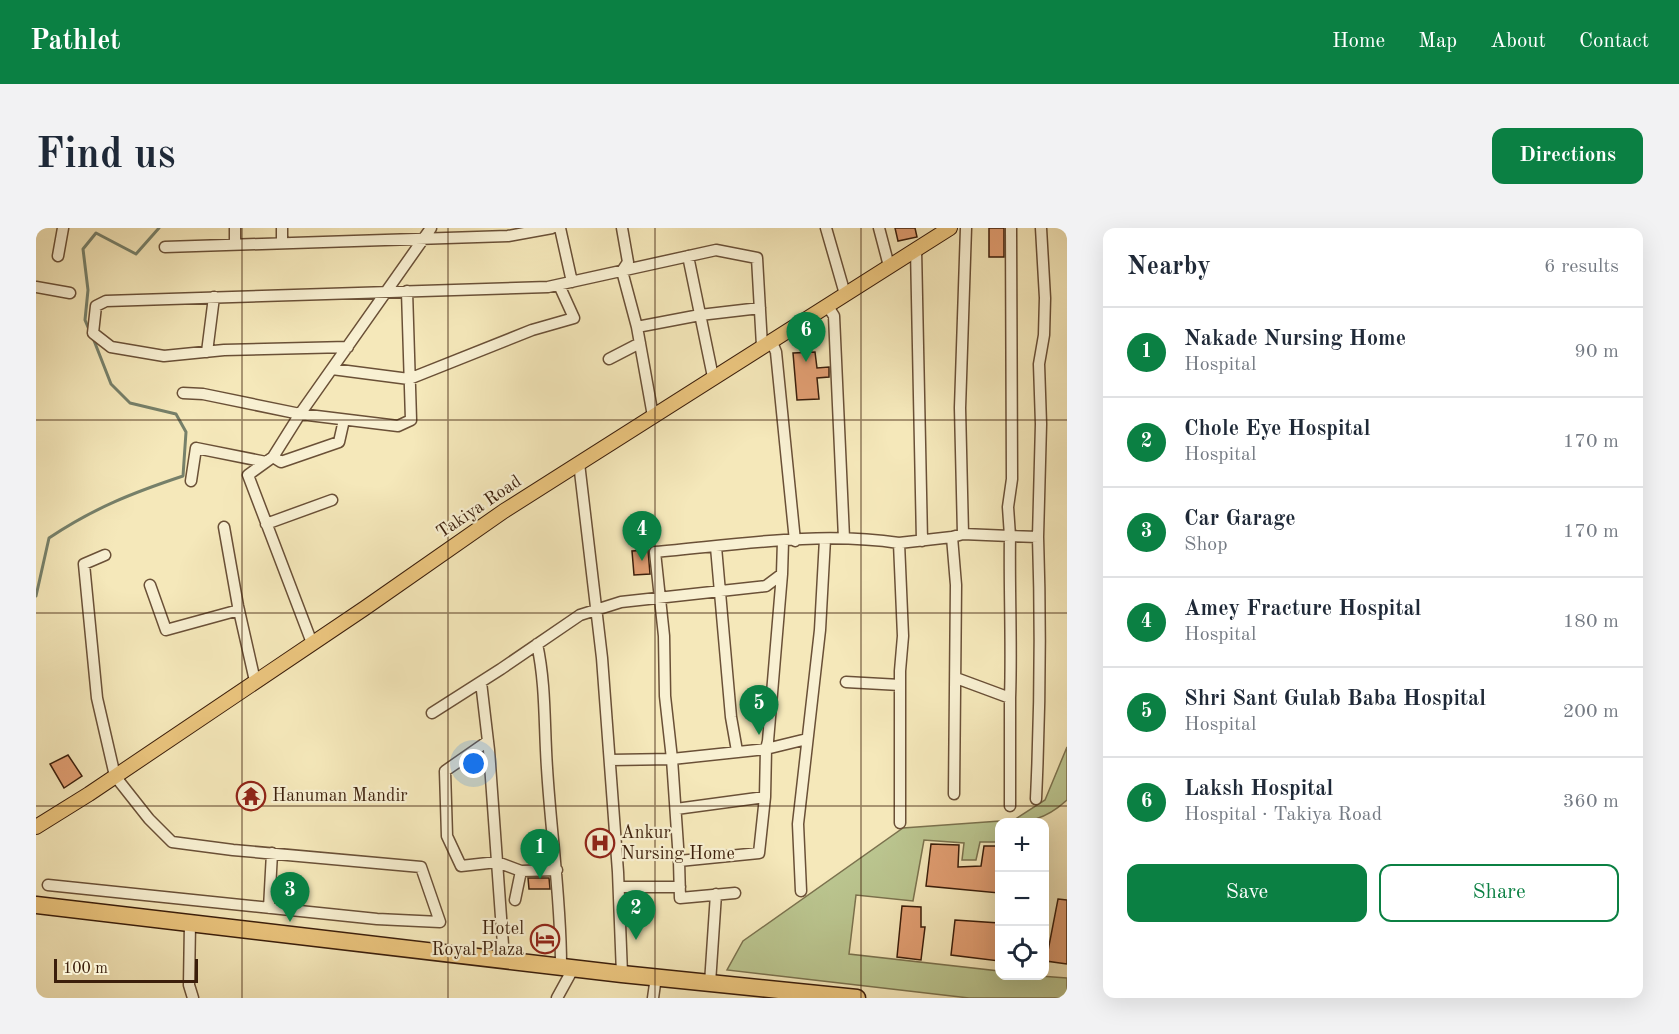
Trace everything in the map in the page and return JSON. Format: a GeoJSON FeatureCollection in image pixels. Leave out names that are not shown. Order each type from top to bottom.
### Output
{"type":"FeatureCollection","features":[{"type":"Feature","properties":{"kind":"highway"},"geometry":{"type":"LineString","coordinates":[[36,905],[622,974],[857,998]]}},
{"type":"Feature","properties":{"kind":"main road","name":"Takiya Road"},"geometry":{"type":"LineString","coordinates":[[36,826],[115,776],[504,511],[950,228]]}},
{"type":"Feature","properties":{"kind":"street"},"geometry":{"type":"LineString","coordinates":[[58,256],[63,228]]}},
{"type":"Feature","properties":{"kind":"street"},"geometry":{"type":"LineString","coordinates":[[235,228],[235,244]]}},
{"type":"Feature","properties":{"kind":"street"},"geometry":{"type":"LineString","coordinates":[[282,228],[282,243]]}},
{"type":"Feature","properties":{"kind":"street"},"geometry":{"type":"LineString","coordinates":[[332,241],[333,228]]}},
{"type":"Feature","properties":{"kind":"street"},"geometry":{"type":"LineString","coordinates":[[312,643],[248,475],[269,460],[431,228]]}},
{"type":"Feature","properties":{"kind":"street"},"geometry":{"type":"LineString","coordinates":[[165,247],[423,238],[552,228]]}},
{"type":"Feature","properties":{"kind":"street"},"geometry":{"type":"LineString","coordinates":[[560,228],[572,282]]}},
{"type":"Feature","properties":{"kind":"street"},"geometry":{"type":"LineString","coordinates":[[622,228],[628,262],[622,271],[637,327],[653,416]]}},
{"type":"Feature","properties":{"kind":"street"},"geometry":{"type":"LineString","coordinates":[[826,228],[845,294]]}},
{"type":"Feature","properties":{"kind":"street"},"geometry":{"type":"LineString","coordinates":[[879,228],[889,266]]}},
{"type":"Feature","properties":{"kind":"street"},"geometry":{"type":"LineString","coordinates":[[954,794],[956,585],[966,228]]}},
{"type":"Feature","properties":{"kind":"street"},"geometry":{"type":"LineString","coordinates":[[1010,806],[1012,652],[1008,507],[1012,480],[1011,228]]}},
{"type":"Feature","properties":{"kind":"street"},"geometry":{"type":"LineString","coordinates":[[1036,799],[1040,698],[1038,537],[1041,424],[1039,364],[1044,335],[1045,298],[1041,228]]}},
{"type":"Feature","properties":{"kind":"street"},"geometry":{"type":"LineString","coordinates":[[916,249],[922,541]]}},
{"type":"Feature","properties":{"kind":"street"},"geometry":{"type":"LineString","coordinates":[[348,347],[207,352],[164,356],[111,347],[93,333],[96,306],[106,301],[548,287],[716,250],[757,258],[760,308],[766,343],[776,352],[795,540]]}},
{"type":"Feature","properties":{"kind":"street"},"geometry":{"type":"LineString","coordinates":[[688,256],[713,377]]}},
{"type":"Feature","properties":{"kind":"street"},"geometry":{"type":"LineString","coordinates":[[332,369],[409,379],[532,330],[574,318],[559,285]]}},
{"type":"Feature","properties":{"kind":"street"},"geometry":{"type":"LineString","coordinates":[[36,287],[70,293]]}},
{"type":"Feature","properties":{"kind":"street"},"geometry":{"type":"LineString","coordinates":[[183,393],[203,394],[300,414],[398,426],[411,420],[407,291]]}},
{"type":"Feature","properties":{"kind":"street"},"geometry":{"type":"LineString","coordinates":[[207,352],[214,297]]}},
{"type":"Feature","properties":{"kind":"street"},"geometry":{"type":"LineString","coordinates":[[827,305],[834,316],[844,538]]}},
{"type":"Feature","properties":{"kind":"street"},"geometry":{"type":"LineString","coordinates":[[637,327],[700,315],[760,308]]}},
{"type":"Feature","properties":{"kind":"street"},"geometry":{"type":"LineString","coordinates":[[609,358],[640,343]]}},
{"type":"Feature","properties":{"kind":"street"},"geometry":{"type":"LineString","coordinates":[[191,481],[196,448],[280,462],[339,442],[344,420]]}},
{"type":"Feature","properties":{"kind":"street"},"geometry":{"type":"LineString","coordinates":[[579,463],[610,760],[619,887],[622,974]]}},
{"type":"Feature","properties":{"kind":"street"},"geometry":{"type":"LineString","coordinates":[[266,524],[332,500]]}},
{"type":"Feature","properties":{"kind":"street"},"geometry":{"type":"LineString","coordinates":[[224,527],[255,681]]}},
{"type":"Feature","properties":{"kind":"street"},"geometry":{"type":"LineString","coordinates":[[735,893],[680,898],[676,809],[665,696],[664,636],[655,552],[844,538],[868,538],[899,543],[958,535],[1038,537]]}},
{"type":"Feature","properties":{"kind":"street"},"geometry":{"type":"LineString","coordinates":[[801,891],[798,824],[820,630],[825,539]]}},
{"type":"Feature","properties":{"kind":"street"},"geometry":{"type":"LineString","coordinates":[[679,861],[759,853],[783,541]]}},
{"type":"Feature","properties":{"kind":"street"},"geometry":{"type":"LineString","coordinates":[[899,543],[903,636],[900,685],[900,823]]}},
{"type":"Feature","properties":{"kind":"street"},"geometry":{"type":"LineString","coordinates":[[716,547],[731,717],[737,751]]}},
{"type":"Feature","properties":{"kind":"street"},"geometry":{"type":"LineString","coordinates":[[48,885],[376,919],[440,921],[421,867],[172,842],[148,819],[115,776],[97,698],[84,564],[105,555]]}},
{"type":"Feature","properties":{"kind":"street"},"geometry":{"type":"LineString","coordinates":[[432,712],[580,615],[621,602],[766,586],[782,574]]}},
{"type":"Feature","properties":{"kind":"street"},"geometry":{"type":"LineString","coordinates":[[150,585],[166,630],[239,610]]}},
{"type":"Feature","properties":{"kind":"street"},"geometry":{"type":"LineString","coordinates":[[537,644],[543,671],[547,768],[568,966],[558,998]]}},
{"type":"Feature","properties":{"kind":"street"},"geometry":{"type":"LineString","coordinates":[[956,678],[1010,698]]}},
{"type":"Feature","properties":{"kind":"street"},"geometry":{"type":"LineString","coordinates":[[481,681],[488,741],[504,959]]}},
{"type":"Feature","properties":{"kind":"street"},"geometry":{"type":"LineString","coordinates":[[846,681],[900,685]]}},
{"type":"Feature","properties":{"kind":"street"},"geometry":{"type":"LineString","coordinates":[[610,760],[672,759],[766,749],[807,739]]}},
{"type":"Feature","properties":{"kind":"street"},"geometry":{"type":"LineString","coordinates":[[488,741],[445,771],[447,837],[461,866],[497,862],[520,871],[557,870]]}},
{"type":"Feature","properties":{"kind":"street"},"geometry":{"type":"LineString","coordinates":[[676,809],[765,797]]}},
{"type":"Feature","properties":{"kind":"street"},"geometry":{"type":"LineString","coordinates":[[269,908],[272,853]]}},
{"type":"Feature","properties":{"kind":"street"},"geometry":{"type":"LineString","coordinates":[[515,900],[520,871]]}},
{"type":"Feature","properties":{"kind":"street"},"geometry":{"type":"LineString","coordinates":[[619,887],[680,886]]}},
{"type":"Feature","properties":{"kind":"street"},"geometry":{"type":"LineString","coordinates":[[710,983],[716,894]]}},
{"type":"Feature","properties":{"kind":"street"},"geometry":{"type":"LineString","coordinates":[[190,923],[189,985],[193,998]]}},
{"type":"Feature","properties":{"kind":"street"},"geometry":{"type":"LineString","coordinates":[[653,998],[656,977]]}},
{"type":"Feature","properties":{"kind":"green space"},"geometry":{"type":"Polygon","coordinates":[[[1067,747],[1067,800],[1038,818],[1017,818],[1045,800],[1067,747]]]}},
{"type":"Feature","properties":{"kind":"green space"},"geometry":{"type":"Polygon","coordinates":[[[995,821],[995,842],[980,842],[976,860],[962,860],[964,843],[924,840],[913,901],[856,895],[849,954],[995,971],[995,980],[1049,980],[1049,977],[1067,978],[1067,998],[969,998],[727,970],[743,941],[903,828],[995,821]]]}},
{"type":"Feature","properties":{"kind":"building"},"geometry":{"type":"Polygon","coordinates":[[[895,228],[915,228],[917,237],[898,241],[895,228]]]}},
{"type":"Feature","properties":{"kind":"building"},"geometry":{"type":"Polygon","coordinates":[[[989,228],[1004,228],[1004,257],[989,257],[989,228]]]}},
{"type":"Feature","properties":{"kind":"building"},"geometry":{"type":"Polygon","coordinates":[[[815,352],[817,368],[829,367],[829,377],[817,378],[819,399],[797,400],[793,353],[815,352]]]}},
{"type":"Feature","properties":{"kind":"building"},"geometry":{"type":"Polygon","coordinates":[[[648,550],[650,574],[634,575],[632,551],[648,550]]]}},
{"type":"Feature","properties":{"kind":"building"},"geometry":{"type":"Polygon","coordinates":[[[68,755],[82,776],[64,788],[50,764],[68,755]]]}},
{"type":"Feature","properties":{"kind":"building"},"geometry":{"type":"Polygon","coordinates":[[[931,844],[959,845],[958,867],[981,866],[984,846],[995,846],[995,893],[926,886],[931,844]]]}},
{"type":"Feature","properties":{"kind":"building"},"geometry":{"type":"Polygon","coordinates":[[[528,878],[549,878],[550,889],[529,889],[528,878]]]}},
{"type":"Feature","properties":{"kind":"building"},"geometry":{"type":"Polygon","coordinates":[[[1058,899],[1067,900],[1067,964],[1049,961],[1049,946],[1058,899]]]}},
{"type":"Feature","properties":{"kind":"building"},"geometry":{"type":"Polygon","coordinates":[[[902,906],[921,907],[921,927],[925,927],[921,960],[897,957],[902,906]]]}},
{"type":"Feature","properties":{"kind":"building"},"geometry":{"type":"Polygon","coordinates":[[[955,920],[995,923],[995,960],[951,955],[955,920]]]}},
{"type":"Feature","properties":{"kind":"waterway"},"geometry":{"type":"LineString","coordinates":[[90,332],[85,320],[88,290],[83,249],[96,233],[136,254],[159,228]]}},
{"type":"Feature","properties":{"kind":"waterway"},"geometry":{"type":"LineString","coordinates":[[36,596],[49,538],[114,502],[183,476],[186,432],[176,414],[130,403],[111,384],[93,338]]}},
{"type":"Feature","properties":{"kind":"place","name":"Laksh Hospital"},"geometry":{"type":"Point","coordinates":[806,362]}},
{"type":"Feature","properties":{"kind":"place","name":"Amey Fracture Hospital"},"geometry":{"type":"Point","coordinates":[642,561]}},
{"type":"Feature","properties":{"kind":"place","name":"Shri Sant Gulab Baba Hospital"},"geometry":{"type":"Point","coordinates":[759,735]}},
{"type":"Feature","properties":{"kind":"place","name":"Hanuman Mandir"},"geometry":{"type":"Point","coordinates":[251,796]}},
{"type":"Feature","properties":{"kind":"place","name":"Ankur Nursing Home"},"geometry":{"type":"Point","coordinates":[600,843]}},
{"type":"Feature","properties":{"kind":"place","name":"Nakade Nursing Home"},"geometry":{"type":"Point","coordinates":[540,879]}},
{"type":"Feature","properties":{"kind":"place","name":"Car Garage"},"geometry":{"type":"Point","coordinates":[290,922]}},
{"type":"Feature","properties":{"kind":"place","name":"Hotel Royal Plaza"},"geometry":{"type":"Point","coordinates":[545,939]}},
{"type":"Feature","properties":{"kind":"place","name":"Chole Eye Hospital"},"geometry":{"type":"Point","coordinates":[636,940]}}]}
